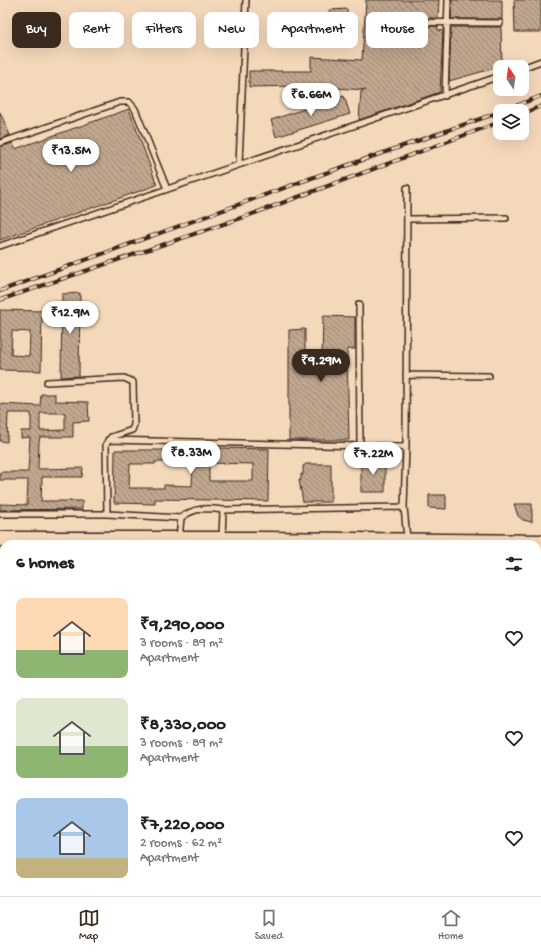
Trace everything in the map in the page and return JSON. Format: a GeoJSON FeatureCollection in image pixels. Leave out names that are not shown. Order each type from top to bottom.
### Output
{"type":"FeatureCollection","features":[{"type":"Feature","properties":{"kind":"main road"},"geometry":{"type":"LineString","coordinates":[[0,539],[60,540]]}},
{"type":"Feature","properties":{"kind":"lane"},"geometry":{"type":"LineString","coordinates":[[239,164],[246,0]]}},
{"type":"Feature","properties":{"kind":"lane"},"geometry":{"type":"LineString","coordinates":[[445,96],[448,0]]}},
{"type":"Feature","properties":{"kind":"lane"},"geometry":{"type":"LineString","coordinates":[[428,23],[500,23]]}},
{"type":"Feature","properties":{"kind":"lane"},"geometry":{"type":"LineString","coordinates":[[529,65],[541,61]]}},
{"type":"Feature","properties":{"kind":"lane"},"geometry":{"type":"LineString","coordinates":[[0,246],[493,79]]}},
{"type":"Feature","properties":{"kind":"lane"},"geometry":{"type":"LineString","coordinates":[[0,143],[120,102],[129,102],[135,109],[167,189]]}},
{"type":"Feature","properties":{"kind":"lane"},"geometry":{"type":"LineString","coordinates":[[407,188],[406,448],[404,507],[407,540]]}},
{"type":"Feature","properties":{"kind":"lane"},"geometry":{"type":"LineString","coordinates":[[407,219],[506,218]]}},
{"type":"Feature","properties":{"kind":"lane"},"geometry":{"type":"LineString","coordinates":[[359,304],[360,446]]}},
{"type":"Feature","properties":{"kind":"lane"},"geometry":{"type":"LineString","coordinates":[[406,375],[489,376]]}},
{"type":"Feature","properties":{"kind":"lane"},"geometry":{"type":"LineString","coordinates":[[47,382],[124,378],[133,382],[134,425],[130,432],[115,435],[108,440],[106,449],[108,514]]}},
{"type":"Feature","properties":{"kind":"lane"},"geometry":{"type":"LineString","coordinates":[[108,440],[406,448]]}},
{"type":"Feature","properties":{"kind":"lane"},"geometry":{"type":"LineString","coordinates":[[179,540],[181,518],[186,513],[201,508],[223,510],[404,507]]}},
{"type":"Feature","properties":{"kind":"lane"},"geometry":{"type":"LineString","coordinates":[[222,540],[223,510]]}},
{"type":"Feature","properties":{"kind":"lane"},"geometry":{"type":"LineString","coordinates":[[0,514],[108,514],[181,518]]}},
{"type":"Feature","properties":{"kind":"building"},"geometry":{"type":"Polygon","coordinates":[[[366,0],[439,0],[438,18],[428,18],[428,12],[366,12],[366,48],[428,48],[428,26],[438,26],[438,30],[443,31],[440,92],[359,120],[361,91],[366,90],[303,86],[249,87],[249,71],[311,71],[311,57],[362,60],[366,0]]]}},
{"type":"Feature","properties":{"kind":"building"},"geometry":{"type":"Polygon","coordinates":[[[452,0],[502,0],[502,19],[451,19],[452,0]]]}},
{"type":"Feature","properties":{"kind":"building"},"geometry":{"type":"Polygon","coordinates":[[[514,0],[541,0],[541,32],[515,32],[514,0]]]}},
{"type":"Feature","properties":{"kind":"building"},"geometry":{"type":"Polygon","coordinates":[[[347,9],[347,12],[329,12],[329,10],[347,9]]]}},
{"type":"Feature","properties":{"kind":"building"},"geometry":{"type":"Polygon","coordinates":[[[451,27],[501,27],[502,60],[493,60],[493,69],[449,81],[451,27]]]}},
{"type":"Feature","properties":{"kind":"building"},"geometry":{"type":"Polygon","coordinates":[[[344,96],[350,114],[276,137],[271,120],[344,96]]]}},
{"type":"Feature","properties":{"kind":"building"},"geometry":{"type":"Polygon","coordinates":[[[129,109],[157,185],[0,240],[0,147],[13,143],[15,149],[129,109]]]}},
{"type":"Feature","properties":{"kind":"building"},"geometry":{"type":"Polygon","coordinates":[[[0,112],[10,135],[0,139],[0,112]]]}},
{"type":"Feature","properties":{"kind":"building"},"geometry":{"type":"Polygon","coordinates":[[[80,293],[79,376],[61,377],[62,294],[80,293]]]}},
{"type":"Feature","properties":{"kind":"building"},"geometry":{"type":"Polygon","coordinates":[[[0,310],[42,311],[41,371],[0,370],[0,310]],[[12,331],[11,355],[29,356],[30,332],[12,331]]]}},
{"type":"Feature","properties":{"kind":"building"},"geometry":{"type":"Polygon","coordinates":[[[323,316],[355,317],[355,349],[347,349],[349,440],[289,440],[289,330],[305,329],[305,359],[322,359],[323,316]]]}},
{"type":"Feature","properties":{"kind":"building"},"geometry":{"type":"Polygon","coordinates":[[[41,394],[55,394],[55,401],[88,402],[89,421],[73,422],[73,437],[40,437],[39,442],[38,469],[83,468],[82,477],[42,477],[41,501],[82,501],[82,509],[0,510],[0,504],[27,505],[28,480],[0,480],[0,472],[28,472],[30,437],[21,438],[21,431],[31,431],[31,413],[8,413],[7,442],[0,441],[0,404],[40,406],[41,394]],[[40,413],[40,431],[65,430],[65,413],[40,413]]]}},
{"type":"Feature","properties":{"kind":"building"},"geometry":{"type":"Polygon","coordinates":[[[165,447],[269,449],[268,501],[155,499],[155,504],[114,503],[115,450],[165,450],[165,447]],[[155,462],[155,464],[130,464],[129,488],[164,488],[164,485],[192,486],[193,462],[155,462]],[[209,463],[209,481],[253,481],[253,464],[209,463]]]}},
{"type":"Feature","properties":{"kind":"building"},"geometry":{"type":"Polygon","coordinates":[[[361,460],[385,460],[385,492],[361,492],[361,460]]]}},
{"type":"Feature","properties":{"kind":"building"},"geometry":{"type":"Polygon","coordinates":[[[306,464],[331,464],[331,502],[303,502],[299,480],[301,480],[301,474],[303,475],[303,466],[306,464]]]}},
{"type":"Feature","properties":{"kind":"building"},"geometry":{"type":"Polygon","coordinates":[[[429,495],[446,495],[446,509],[429,508],[429,495]]]}},
{"type":"Feature","properties":{"kind":"building"},"geometry":{"type":"Polygon","coordinates":[[[514,504],[532,504],[532,522],[523,520],[518,516],[514,504]]]}},
{"type":"Feature","properties":{"kind":"railway"},"geometry":{"type":"LineString","coordinates":[[521,104],[541,96]]}},
{"type":"Feature","properties":{"kind":"railway"},"geometry":{"type":"LineString","coordinates":[[529,111],[541,106]]}},
{"type":"Feature","properties":{"kind":"railway"},"geometry":{"type":"LineString","coordinates":[[0,291],[317,176],[493,114]]}},
{"type":"Feature","properties":{"kind":"railway"},"geometry":{"type":"LineString","coordinates":[[0,300],[247,216],[493,125]]}}]}
